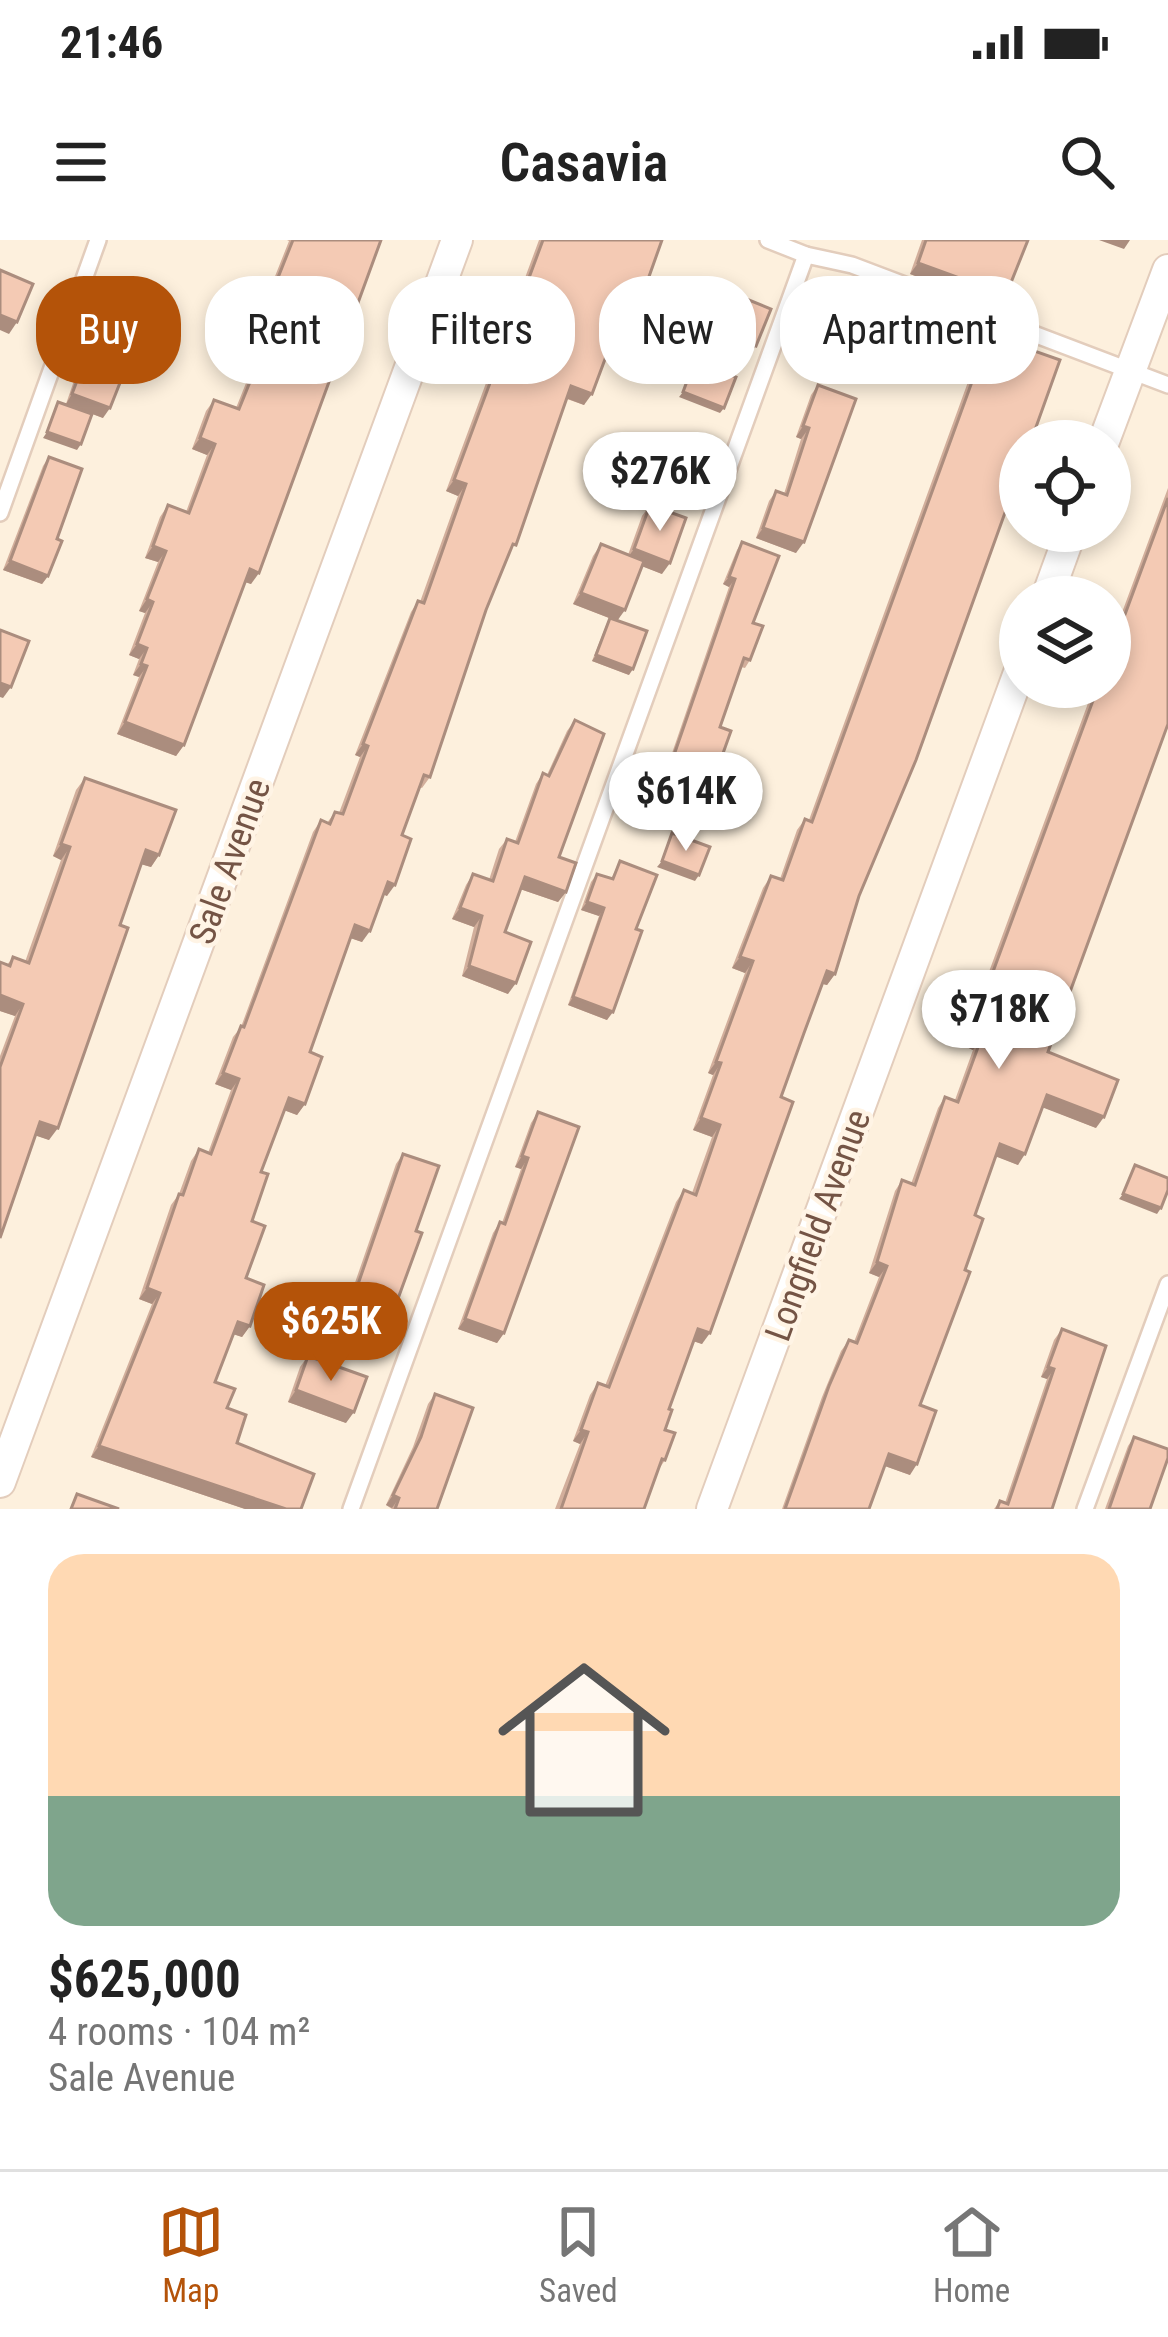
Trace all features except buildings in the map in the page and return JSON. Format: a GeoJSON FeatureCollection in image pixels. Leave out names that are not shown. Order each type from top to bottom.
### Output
{"type":"FeatureCollection","features":[{"type":"Feature","properties":{"kind":"street","name":"Sale Avenue"},"geometry":{"type":"LineString","coordinates":[[0,1482],[457,240]]}},
{"type":"Feature","properties":{"kind":"street"},"geometry":{"type":"LineString","coordinates":[[1112,420],[1168,270]]}},
{"type":"Feature","properties":{"kind":"street","name":"Longfield Avenue"},"geometry":{"type":"LineString","coordinates":[[712,1509],[1006,708]]}},
{"type":"Feature","properties":{"kind":"lane"},"geometry":{"type":"LineString","coordinates":[[1,506],[98,240]]}},
{"type":"Feature","properties":{"kind":"lane"},"geometry":{"type":"LineString","coordinates":[[768,240],[852,266],[1168,386]]}},
{"type":"Feature","properties":{"kind":"lane"},"geometry":{"type":"LineString","coordinates":[[351,1509],[806,255]]}},
{"type":"Feature","properties":{"kind":"lane"},"geometry":{"type":"LineString","coordinates":[[1085,1509],[1168,1284]]}}]}
